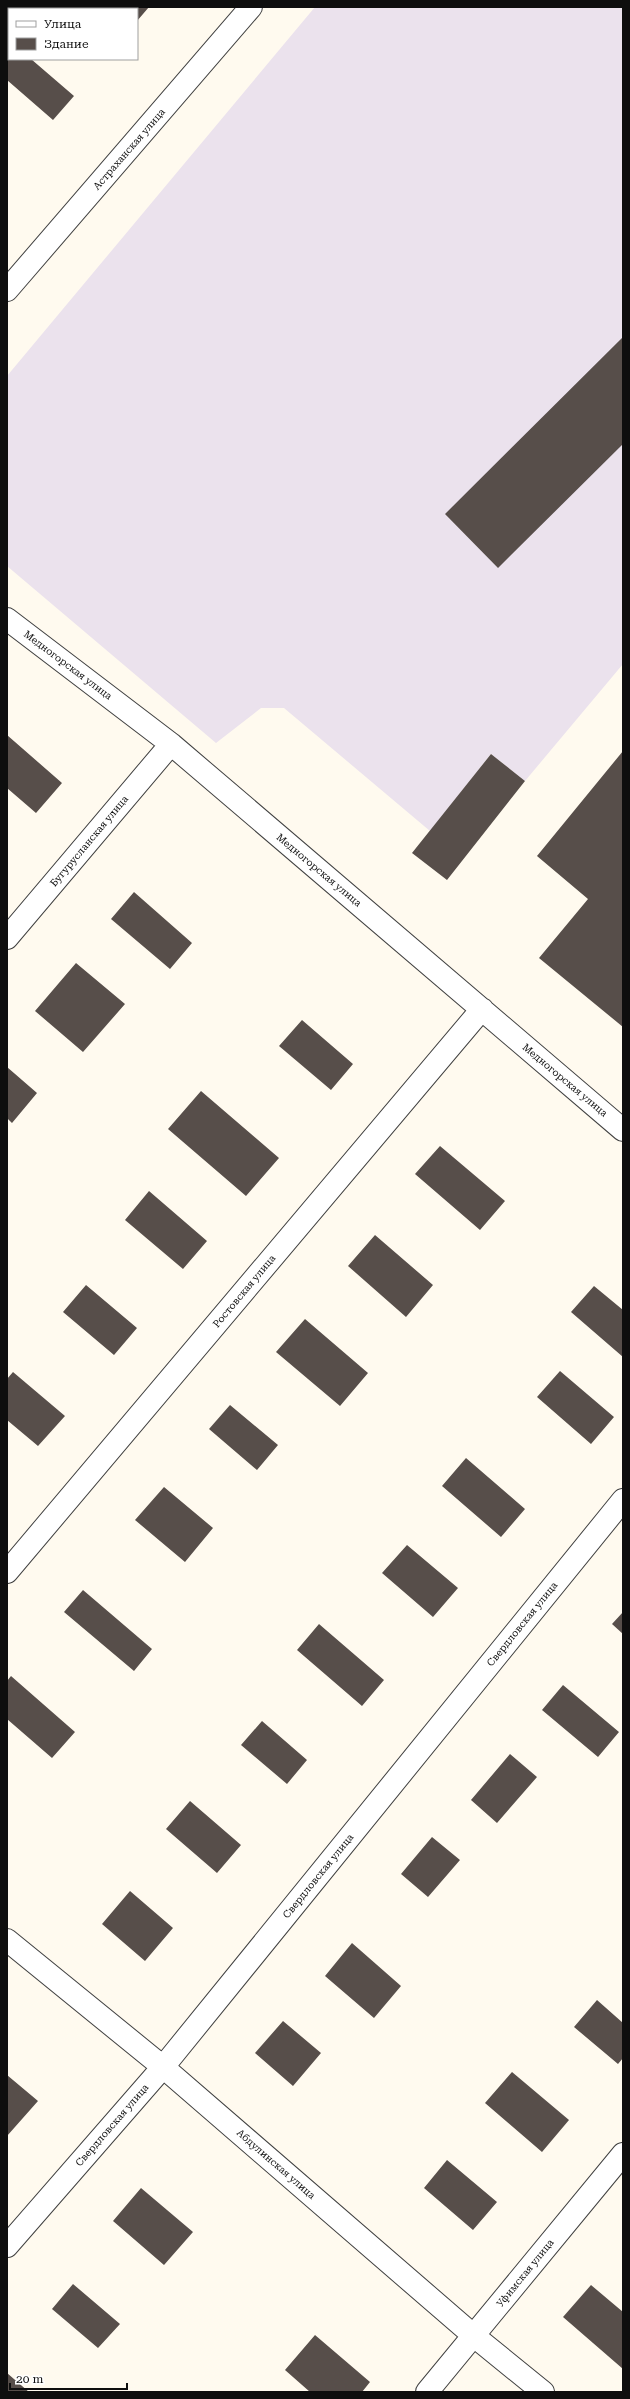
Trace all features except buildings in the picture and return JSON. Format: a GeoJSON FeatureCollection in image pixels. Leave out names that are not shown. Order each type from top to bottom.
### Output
{"type":"FeatureCollection","features":[{"type":"Feature","properties":{"kind":"street","name":"Астраханская улица"},"geometry":{"type":"LineString","coordinates":[[7,290],[251,7]]}},
{"type":"Feature","properties":{"kind":"street","name":"Медногорская улица"},"geometry":{"type":"LineString","coordinates":[[7,619],[171,744],[623,1130]]}},
{"type":"Feature","properties":{"kind":"street","name":"Бугурусланская улица"},"geometry":{"type":"LineString","coordinates":[[7,938],[171,744]]}},
{"type":"Feature","properties":{"kind":"street","name":"Ростовская улица"},"geometry":{"type":"LineString","coordinates":[[7,1572],[482,1009]]}},
{"type":"Feature","properties":{"kind":"street","name":"Свердловская улица"},"geometry":{"type":"LineString","coordinates":[[7,2246],[163,2067],[623,1500]]}},
{"type":"Feature","properties":{"kind":"street","name":"Абдулинская улица"},"geometry":{"type":"LineString","coordinates":[[7,1940],[163,2067],[474,2336],[543,2392]]}},
{"type":"Feature","properties":{"kind":"street","name":"Уфимская улица"},"geometry":{"type":"LineString","coordinates":[[427,2392],[623,2154]]}},
{"type":"Feature","properties":{"kind":"shaded area"},"geometry":{"type":"Polygon","coordinates":[[[315,7],[623,7],[623,664],[525,781],[491,754],[430,831],[284,708],[261,708],[216,743],[7,566],[7,376],[315,7]]]}}]}
